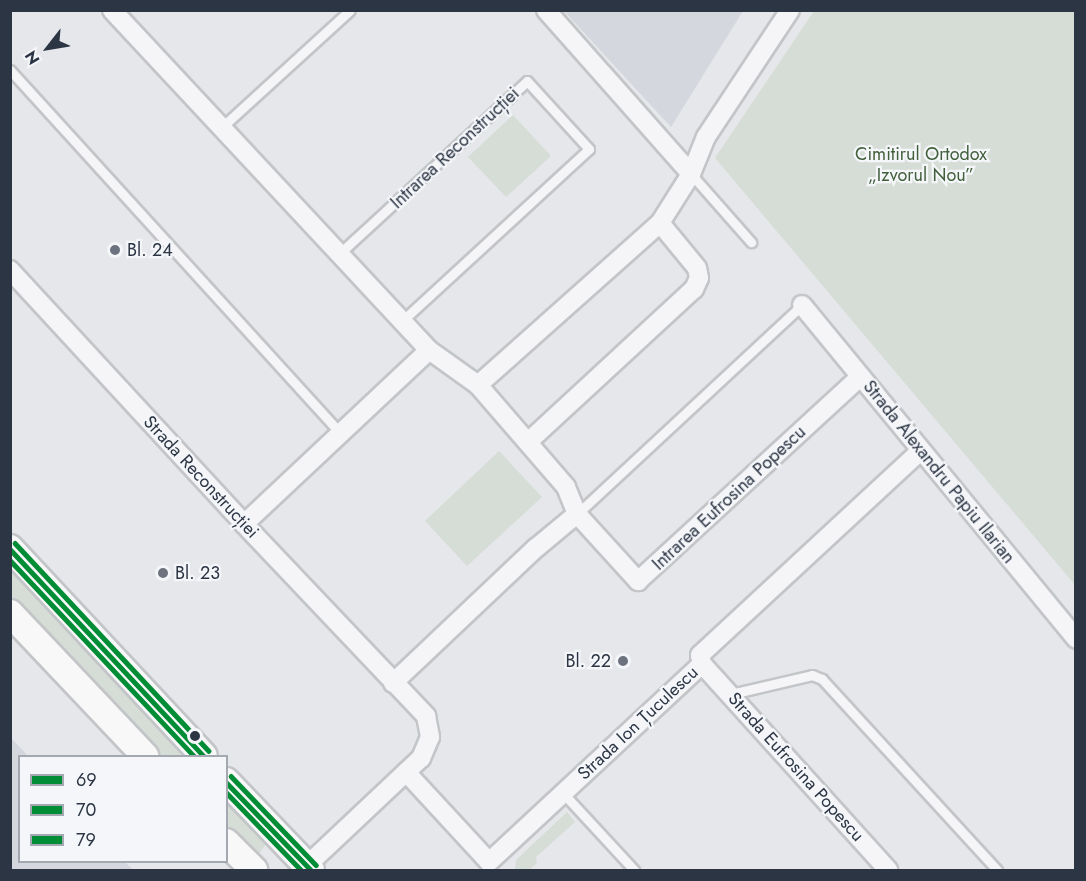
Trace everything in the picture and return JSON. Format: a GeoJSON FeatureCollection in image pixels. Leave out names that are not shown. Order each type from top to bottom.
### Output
{"type":"FeatureCollection","features":[{"type":"Feature","properties":{"kind":"main road"},"geometry":{"type":"LineString","coordinates":[[10,548],[203,755]]}},
{"type":"Feature","properties":{"kind":"main road"},"geometry":{"type":"LineString","coordinates":[[10,613],[144,755]]}},
{"type":"Feature","properties":{"kind":"main road"},"geometry":{"type":"LineString","coordinates":[[228,783],[307,869]]}},
{"type":"Feature","properties":{"kind":"main road"},"geometry":{"type":"LineString","coordinates":[[228,844],[254,870]]}},
{"type":"Feature","properties":{"kind":"street"},"geometry":{"type":"LineString","coordinates":[[112,10],[404,320],[429,350],[478,386],[566,487],[577,514],[536,548],[393,683],[426,716],[429,728],[426,747],[421,758],[307,869]]}},
{"type":"Feature","properties":{"kind":"street"},"geometry":{"type":"LineString","coordinates":[[546,10],[691,174]]}},
{"type":"Feature","properties":{"kind":"street"},"geometry":{"type":"LineString","coordinates":[[478,386],[660,223],[691,174],[706,137],[790,10]]}},
{"type":"Feature","properties":{"kind":"street"},"geometry":{"type":"LineString","coordinates":[[528,442],[694,289],[699,278],[697,268],[660,223]]}},
{"type":"Feature","properties":{"kind":"street","name":"Strada Reconstrucției"},"geometry":{"type":"LineString","coordinates":[[10,270],[393,683]]}},
{"type":"Feature","properties":{"kind":"street","name":"Strada Alexandru Papiu Ilarian"},"geometry":{"type":"LineString","coordinates":[[802,305],[1076,639]]}},
{"type":"Feature","properties":{"kind":"street"},"geometry":{"type":"LineString","coordinates":[[244,524],[429,350]]}},
{"type":"Feature","properties":{"kind":"street","name":"Intrarea Eufrosina Popescu"},"geometry":{"type":"LineString","coordinates":[[577,514],[638,581],[860,377]]}},
{"type":"Feature","properties":{"kind":"street","name":"Strada Ion Țuculescu"},"geometry":{"type":"LineString","coordinates":[[406,772],[492,866],[563,793],[702,664],[700,655],[921,450]]}},
{"type":"Feature","properties":{"kind":"street","name":"Strada Eufrosina Popescu"},"geometry":{"type":"LineString","coordinates":[[702,664],[888,870]]}},
{"type":"Feature","properties":{"kind":"lane"},"geometry":{"type":"LineString","coordinates":[[222,127],[350,10]]}},
{"type":"Feature","properties":{"kind":"lane"},"geometry":{"type":"LineString","coordinates":[[10,70],[340,433]]}},
{"type":"Feature","properties":{"kind":"lane","name":"Intrarea Reconstrucției"},"geometry":{"type":"LineString","coordinates":[[340,253],[527,81],[589,149],[404,320]]}},
{"type":"Feature","properties":{"kind":"lane"},"geometry":{"type":"LineString","coordinates":[[691,174],[750,242]]}},
{"type":"Feature","properties":{"kind":"lane"},"geometry":{"type":"LineString","coordinates":[[577,514],[802,305]]}},
{"type":"Feature","properties":{"kind":"lane"},"geometry":{"type":"LineString","coordinates":[[731,694],[812,675],[822,679],[997,870]]}},
{"type":"Feature","properties":{"kind":"lane"},"geometry":{"type":"LineString","coordinates":[[563,793],[634,870]]}},
{"type":"Feature","properties":{"kind":"shaded area"},"geometry":{"type":"Polygon","coordinates":[[[564,11],[743,11],[671,127],[564,11]]]}},
{"type":"Feature","properties":{"kind":"shaded area"},"geometry":{"type":"Polygon","coordinates":[[[11,738],[27,755],[18,755],[18,863],[126,863],[133,870],[11,870],[11,738]]]}},
{"type":"Feature","properties":{"kind":"green space","name":"Cimitirul Ortodox „Izvorul Nou”"},"geometry":{"type":"Polygon","coordinates":[[[814,11],[1075,11],[1075,585],[715,158],[814,11]]]}},
{"type":"Feature","properties":{"kind":"green space"},"geometry":{"type":"Polygon","coordinates":[[[513,115],[551,156],[506,197],[468,157],[513,115]]]}},
{"type":"Feature","properties":{"kind":"green space"},"geometry":{"type":"Polygon","coordinates":[[[499,451],[542,497],[467,566],[425,521],[499,451]]]}},
{"type":"Feature","properties":{"kind":"green space"},"geometry":{"type":"Polygon","coordinates":[[[11,567],[185,755],[158,755],[11,597],[11,567]]]}},
{"type":"Feature","properties":{"kind":"green space"},"geometry":{"type":"Polygon","coordinates":[[[228,801],[266,844],[258,855],[251,854],[228,829],[228,801]]]}},
{"type":"Feature","properties":{"kind":"green space"},"geometry":{"type":"Polygon","coordinates":[[[567,812],[575,822],[536,857],[537,863],[529,870],[515,870],[516,860],[567,812]]]}},
{"type":"Feature","properties":{"kind":"transit line","name":"79"},"geometry":{"type":"LineString","coordinates":[[15,543],[209,751]]}},
{"type":"Feature","properties":{"kind":"transit line","name":"69"},"geometry":{"type":"LineString","coordinates":[[10,549],[203,755]]}},
{"type":"Feature","properties":{"kind":"transit line","name":"70"},"geometry":{"type":"LineString","coordinates":[[10,560],[193,755]]}},
{"type":"Feature","properties":{"kind":"transit line","name":"79"},"geometry":{"type":"LineString","coordinates":[[231,776],[316,865]]}},
{"type":"Feature","properties":{"kind":"transit line","name":"69"},"geometry":{"type":"LineString","coordinates":[[228,784],[311,870]]}},
{"type":"Feature","properties":{"kind":"transit line","name":"70"},"geometry":{"type":"LineString","coordinates":[[228,794],[301,870]]}},
{"type":"Feature","properties":{"kind":"place","name":"Bl. 24"},"geometry":{"type":"Point","coordinates":[115,250]}},
{"type":"Feature","properties":{"kind":"place","name":"Bl. 23"},"geometry":{"type":"Point","coordinates":[163,573]}},
{"type":"Feature","properties":{"kind":"place","name":"Bl. 22"},"geometry":{"type":"Point","coordinates":[623,661]}}]}
